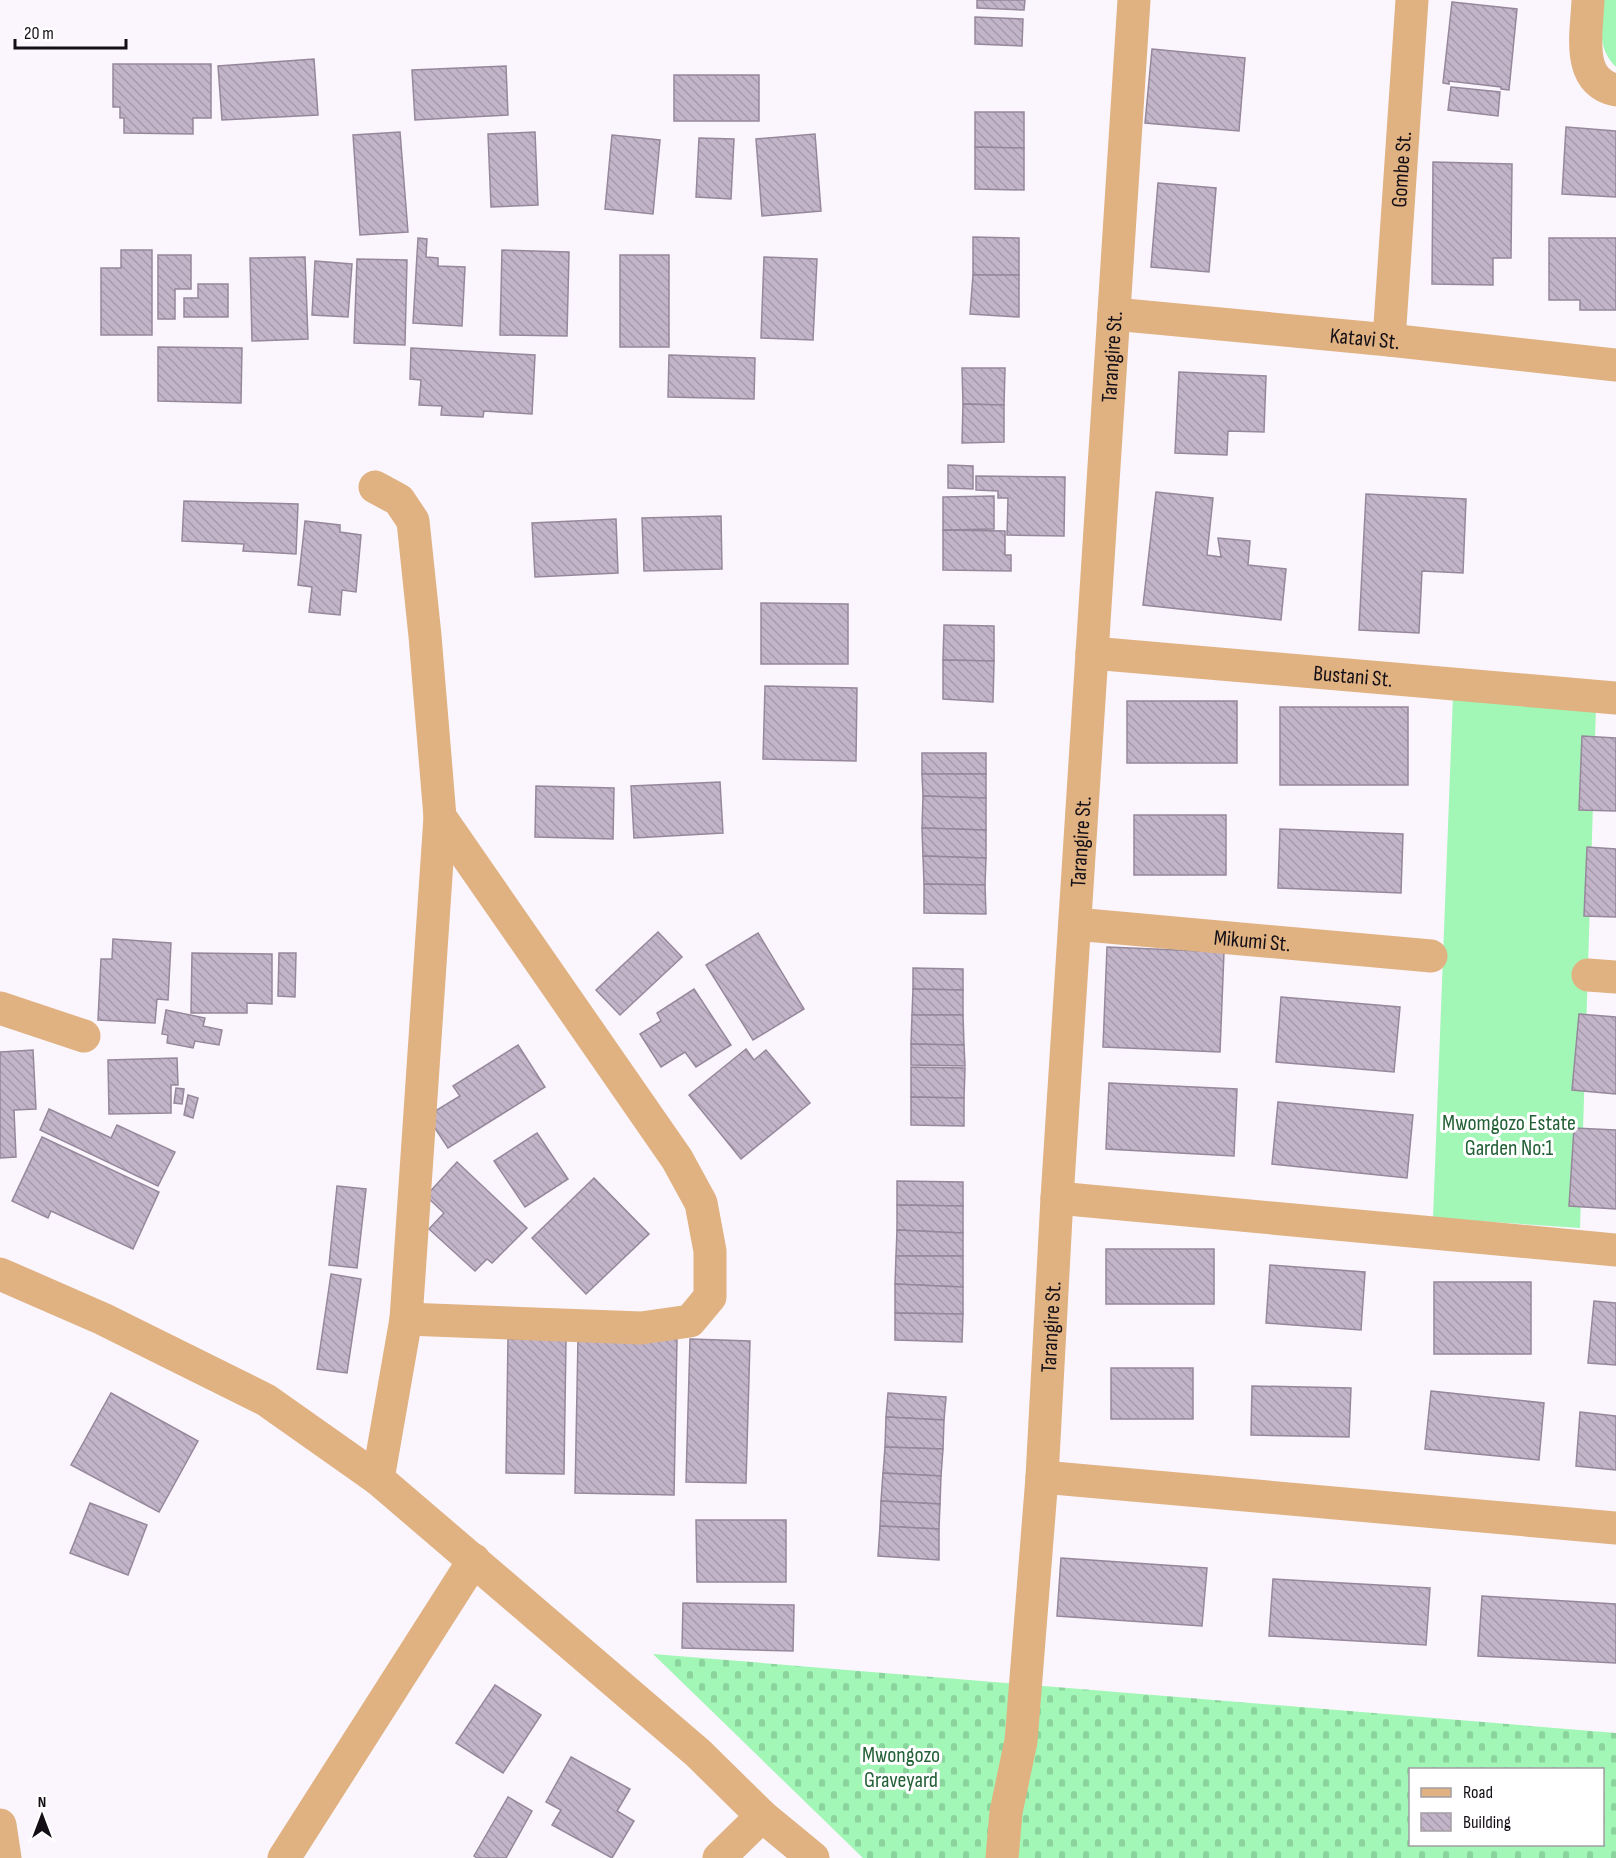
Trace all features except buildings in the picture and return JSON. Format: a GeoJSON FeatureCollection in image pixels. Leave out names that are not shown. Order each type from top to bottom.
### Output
{"type":"FeatureCollection","features":[{"type":"Feature","properties":{"kind":"street","name":"Tarangire St."},"geometry":{"type":"LineString","coordinates":[[1002,1858],[1006,1812],[1021,1741],[1042,1477],[1057,1198],[1134,0]]}},
{"type":"Feature","properties":{"kind":"street","name":"Gombe St."},"geometry":{"type":"LineString","coordinates":[[1389,340],[1412,0]]}},
{"type":"Feature","properties":{"kind":"street"},"geometry":{"type":"LineString","coordinates":[[1588,0],[1587,65],[1595,79],[1607,88],[1616,90]]}},
{"type":"Feature","properties":{"kind":"street","name":"Katavi St."},"geometry":{"type":"LineString","coordinates":[[1114,314],[1389,340],[1616,365]]}},
{"type":"Feature","properties":{"kind":"street"},"geometry":{"type":"LineString","coordinates":[[375,487],[399,500],[413,521],[440,817],[406,1319],[378,1479]]}},
{"type":"Feature","properties":{"kind":"street","name":"Bustani St."},"geometry":{"type":"LineString","coordinates":[[1092,653],[1616,698]]}},
{"type":"Feature","properties":{"kind":"street"},"geometry":{"type":"LineString","coordinates":[[406,1319],[641,1328],[690,1321],[710,1297],[710,1251],[701,1203],[692,1185],[677,1159],[440,817]]}},
{"type":"Feature","properties":{"kind":"street","name":"Mikumi St."},"geometry":{"type":"LineString","coordinates":[[1075,924],[1431,956]]}},
{"type":"Feature","properties":{"kind":"street"},"geometry":{"type":"LineString","coordinates":[[0,1008],[84,1036]]}},
{"type":"Feature","properties":{"kind":"street"},"geometry":{"type":"LineString","coordinates":[[1057,1198],[1616,1250]]}},
{"type":"Feature","properties":{"kind":"street"},"geometry":{"type":"LineString","coordinates":[[0,1274],[103,1319],[266,1400],[378,1479],[698,1753],[762,1816],[813,1858]]}},
{"type":"Feature","properties":{"kind":"street"},"geometry":{"type":"LineString","coordinates":[[1042,1477],[1616,1527]]}},
{"type":"Feature","properties":{"kind":"street"},"geometry":{"type":"LineString","coordinates":[[284,1858],[474,1560]]}},
{"type":"Feature","properties":{"kind":"street"},"geometry":{"type":"LineString","coordinates":[[719,1858],[762,1816]]}},
{"type":"Feature","properties":{"kind":"street"},"geometry":{"type":"LineString","coordinates":[[0,1825],[5,1858]]}},
{"type":"Feature","properties":{"kind":"green space"},"geometry":{"type":"Polygon","coordinates":[[[1604,0],[1616,0],[1616,67],[1605,52],[1603,44],[1604,0]]]}},
{"type":"Feature","properties":{"kind":"green space","name":"Mwomgozo Estate Garden No:1"},"geometry":{"type":"Polygon","coordinates":[[[1453,695],[1596,706],[1580,1228],[1433,1218],[1453,695]]]}},
{"type":"Feature","properties":{"kind":"green space","name":"Mwongozo Graveyard"},"geometry":{"type":"Polygon","coordinates":[[[653,1654],[1616,1733],[1616,1858],[863,1858],[653,1654]]]}}]}
